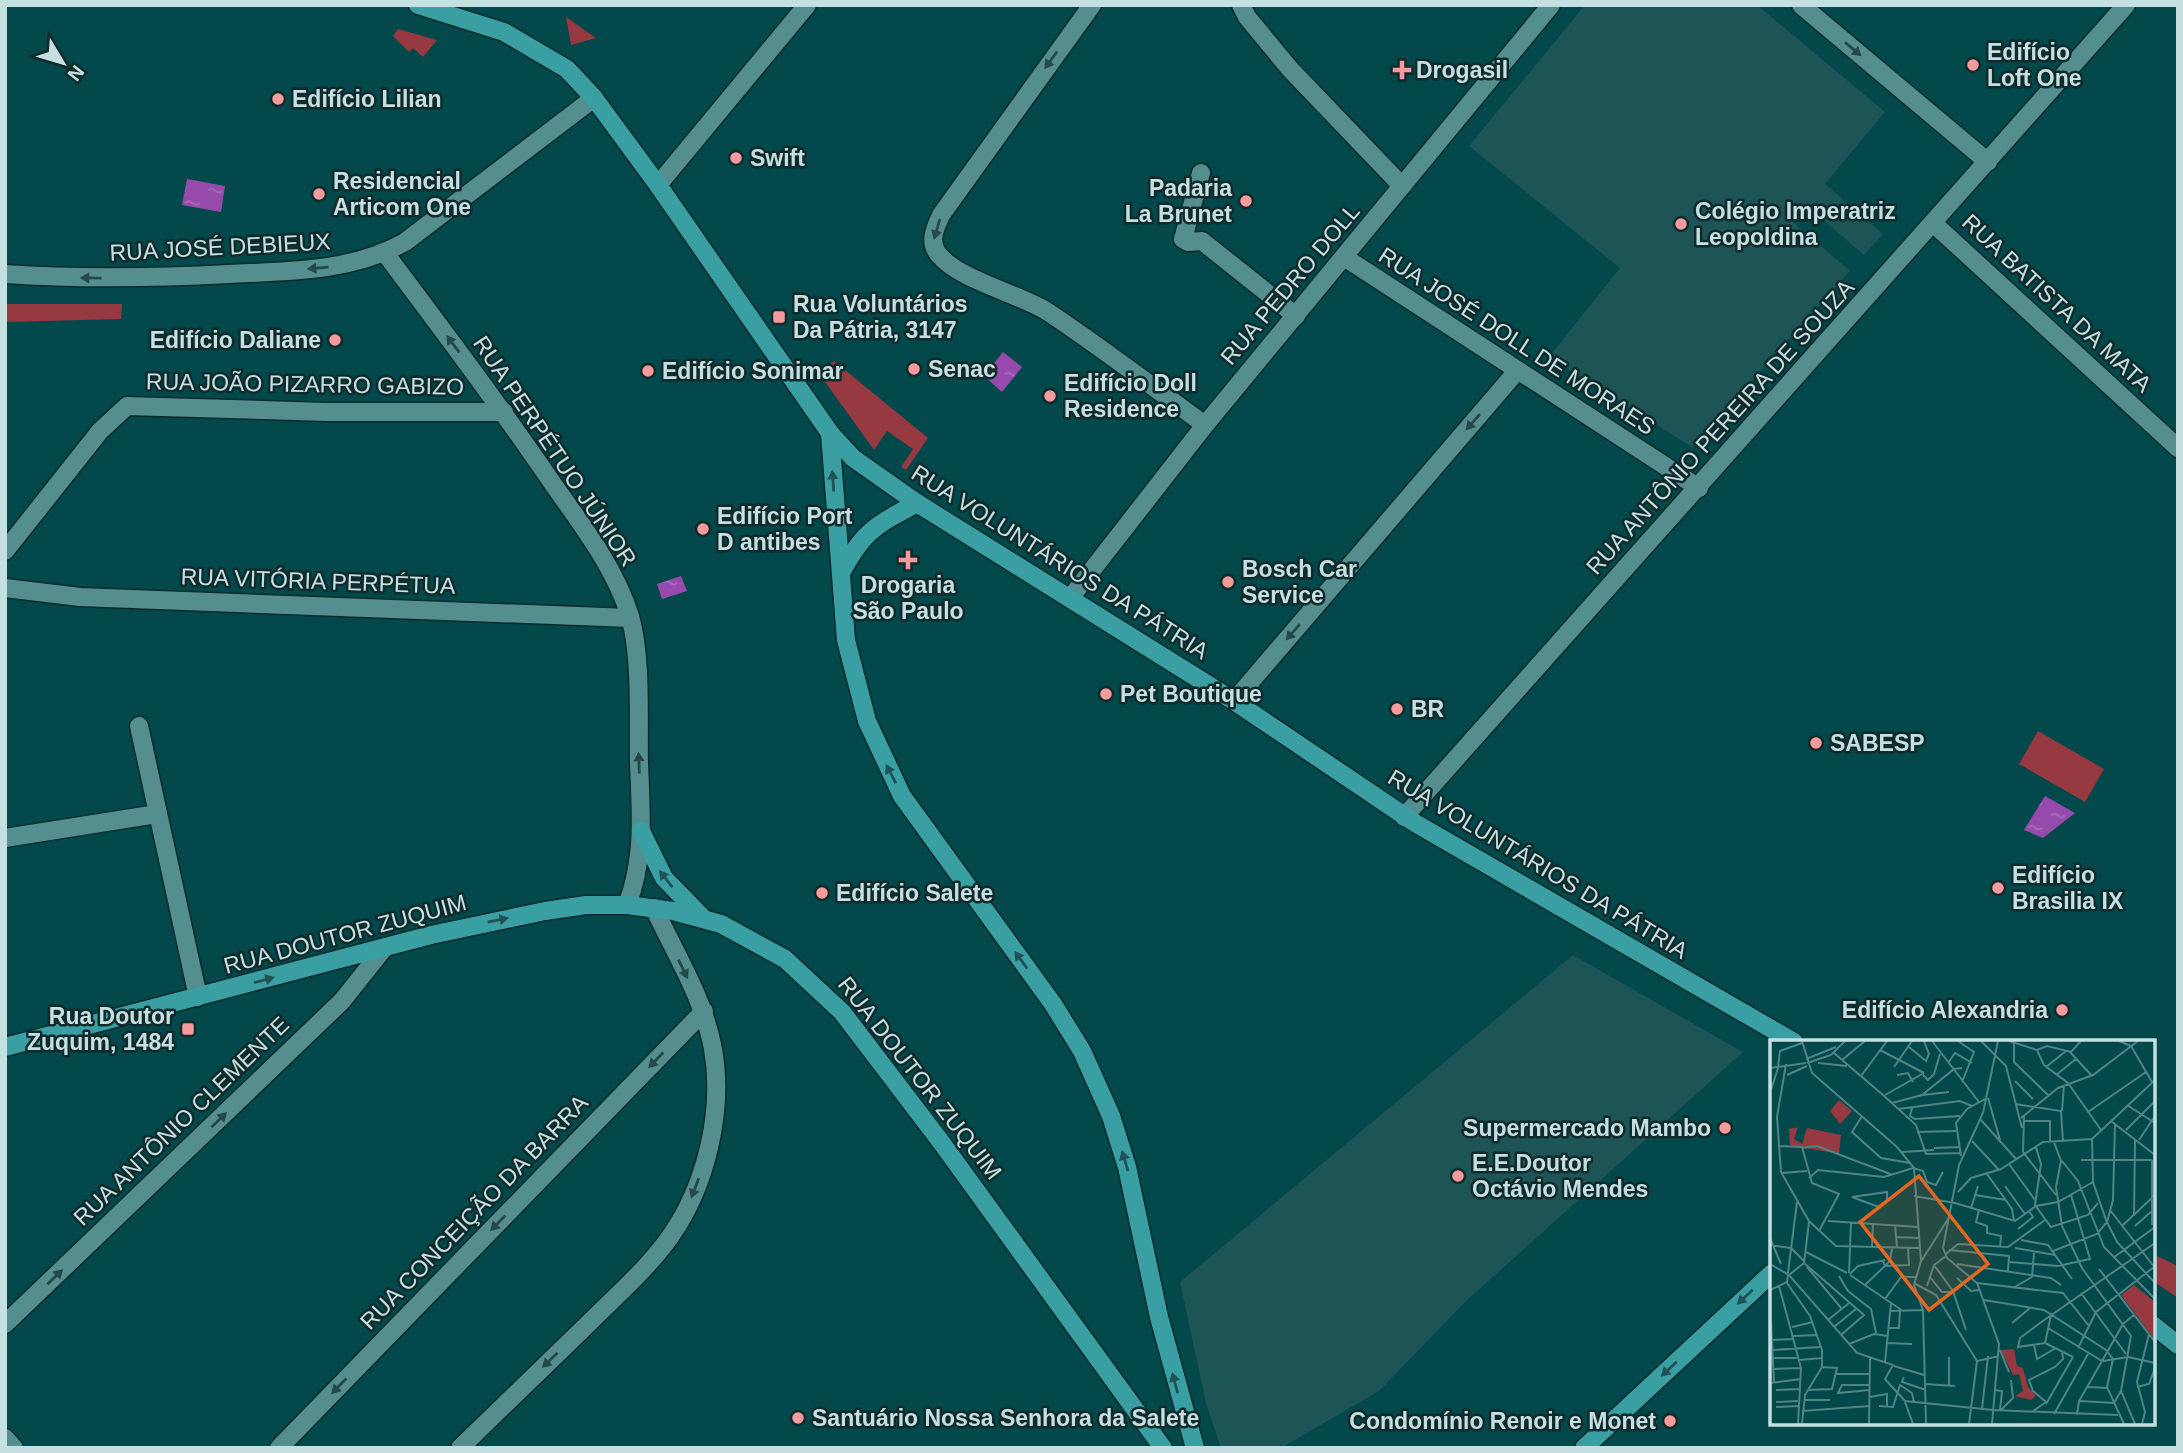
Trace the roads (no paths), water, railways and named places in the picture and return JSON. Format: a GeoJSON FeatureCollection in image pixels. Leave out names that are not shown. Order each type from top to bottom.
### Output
{"type":"FeatureCollection","features":[{"type":"Feature","properties":{"kind":"main road","name":"RUA VOLUNTÁRIOS DA PÁTRIA"},"geometry":{"type":"LineString","coordinates":[[418,5],[504,32],[567,69],[594,98],[830,433],[853,458],[917,503],[1234,701],[1404,817],[1791,1040]]}},
{"type":"Feature","properties":{"kind":"main road"},"geometry":{"type":"LineString","coordinates":[[830,433],[846,640],[853,676],[881,756],[917,818],[1053,1004],[1083,1051],[1111,1116],[1139,1216],[1174,1382],[1195,1448]]}},
{"type":"Feature","properties":{"kind":"main road"},"geometry":{"type":"LineString","coordinates":[[841,573],[854,549],[872,527],[917,503]]}},
{"type":"Feature","properties":{"kind":"main road"},"geometry":{"type":"LineString","coordinates":[[641,831],[664,878],[703,918]]}},
{"type":"Feature","properties":{"kind":"main road","name":"RUA DOUTOR ZUQUIM"},"geometry":{"type":"LineString","coordinates":[[5,1047],[385,947],[473,925],[545,911],[586,905],[627,905],[703,918],[740,931],[785,959],[842,1012],[941,1142],[1163,1448]]}},
{"type":"Feature","properties":{"kind":"main road"},"geometry":{"type":"LineString","coordinates":[[1584,1448],[1770,1275]]}},
{"type":"Feature","properties":{"kind":"main road"},"geometry":{"type":"LineString","coordinates":[[2155,1327],[2178,1345]]}},
{"type":"Feature","properties":{"kind":"street"},"geometry":{"type":"LineString","coordinates":[[657,184],[807,5]]}},
{"type":"Feature","properties":{"kind":"street"},"geometry":{"type":"LineString","coordinates":[[1092,5],[941,215],[934,230],[935,248],[939,256],[957,267],[1048,312],[1205,425]]}},
{"type":"Feature","properties":{"kind":"street"},"geometry":{"type":"LineString","coordinates":[[1241,5],[1247,17],[1290,69],[1402,186]]}},
{"type":"Feature","properties":{"kind":"street","name":"RUA PEDRO DOLL"},"geometry":{"type":"LineString","coordinates":[[1071,597],[1205,425],[1551,5]]}},
{"type":"Feature","properties":{"kind":"street"},"geometry":{"type":"LineString","coordinates":[[1801,5],[1988,162]]}},
{"type":"Feature","properties":{"kind":"street","name":"RUA ANTÔNIO PEREIRA DE SOUZA"},"geometry":{"type":"LineString","coordinates":[[1404,817],[2126,5]]}},
{"type":"Feature","properties":{"kind":"street","name":"RUA JOSÉ DEBIEUX"},"geometry":{"type":"LineString","coordinates":[[5,274],[171,277],[352,264],[385,253],[426,227],[594,98]]}},
{"type":"Feature","properties":{"kind":"street"},"geometry":{"type":"LineString","coordinates":[[1201,173],[1183,239],[1188,243],[1202,241],[1296,316]]}},
{"type":"Feature","properties":{"kind":"street","name":"RUA BATISTA DA MATA"},"geometry":{"type":"LineString","coordinates":[[1933,223],[2178,448]]}},
{"type":"Feature","properties":{"kind":"street","name":"RUA PERPÉTUO JÚNIOR"},"geometry":{"type":"LineString","coordinates":[[385,253],[504,412],[599,553],[617,584],[630,618],[635,654],[641,831],[637,875],[627,905]]}},
{"type":"Feature","properties":{"kind":"street","name":"RUA JOSÉ DOLL DE MORAES"},"geometry":{"type":"LineString","coordinates":[[1344,257],[1699,488]]}},
{"type":"Feature","properties":{"kind":"street"},"geometry":{"type":"LineString","coordinates":[[1234,701],[1517,371]]}},
{"type":"Feature","properties":{"kind":"street","name":"RUA JOÃO PIZARRO GABIZO"},"geometry":{"type":"LineString","coordinates":[[5,551],[100,431],[127,406],[327,412],[504,412]]}},
{"type":"Feature","properties":{"kind":"street","name":"RUA VITÓRIA PERPÉTUA"},"geometry":{"type":"LineString","coordinates":[[5,588],[80,597],[630,618]]}},
{"type":"Feature","properties":{"kind":"street"},"geometry":{"type":"LineString","coordinates":[[139,726],[198,998]]}},
{"type":"Feature","properties":{"kind":"street"},"geometry":{"type":"LineString","coordinates":[[5,838],[157,814]]}},
{"type":"Feature","properties":{"kind":"street"},"geometry":{"type":"LineString","coordinates":[[460,1448],[631,1282],[670,1237],[694,1192],[709,1143],[717,1089],[713,1050],[704,1011],[654,908]]}},
{"type":"Feature","properties":{"kind":"street","name":"RUA ANTÔNIO CLEMENTE"},"geometry":{"type":"LineString","coordinates":[[5,1324],[342,1001],[385,947]]}},
{"type":"Feature","properties":{"kind":"street","name":"RUA CONCEIÇÃO DA BARRA"},"geometry":{"type":"LineString","coordinates":[[279,1448],[704,1011]]}},
{"type":"Feature","properties":{"kind":"street"},"geometry":{"type":"LineString","coordinates":[[5,1438],[15,1448]]}},
{"type":"Feature","properties":{"kind":"water"},"geometry":{"type":"Polygon","coordinates":[[[187,179],[225,186],[221,212],[182,205],[187,179]]]}},
{"type":"Feature","properties":{"kind":"water"},"geometry":{"type":"Polygon","coordinates":[[[1003,352],[1022,367],[1002,392],[984,376],[1003,352]]]}},
{"type":"Feature","properties":{"kind":"water"},"geometry":{"type":"Polygon","coordinates":[[[681,576],[687,591],[662,599],[657,584],[681,576]]]}},
{"type":"Feature","properties":{"kind":"water"},"geometry":{"type":"Polygon","coordinates":[[[2045,796],[2075,813],[2043,838],[2024,830],[2045,796]]]}},
{"type":"Feature","properties":{"kind":"place","name":"Edifício Loft One"},"geometry":{"type":"Point","coordinates":[1973,65]}},
{"type":"Feature","properties":{"kind":"place","name":"Drogasil"},"geometry":{"type":"Point","coordinates":[1402,70]}},
{"type":"Feature","properties":{"kind":"place","name":"Edifício Lilian"},"geometry":{"type":"Point","coordinates":[278,99]}},
{"type":"Feature","properties":{"kind":"place","name":"Swift"},"geometry":{"type":"Point","coordinates":[736,158]}},
{"type":"Feature","properties":{"kind":"place","name":"Residencial Articom One"},"geometry":{"type":"Point","coordinates":[319,194]}},
{"type":"Feature","properties":{"kind":"place","name":"Padaria La Brunet"},"geometry":{"type":"Point","coordinates":[1246,201]}},
{"type":"Feature","properties":{"kind":"place","name":"Colégio Imperatriz Leopoldina"},"geometry":{"type":"Point","coordinates":[1681,224]}},
{"type":"Feature","properties":{"kind":"place","name":"Rua Voluntários Da Pátria, 3147"},"geometry":{"type":"Point","coordinates":[779,317]}},
{"type":"Feature","properties":{"kind":"place","name":"Edifício Daliane"},"geometry":{"type":"Point","coordinates":[335,340]}},
{"type":"Feature","properties":{"kind":"place","name":"Senac"},"geometry":{"type":"Point","coordinates":[914,369]}},
{"type":"Feature","properties":{"kind":"place","name":"Edifício Sonimar"},"geometry":{"type":"Point","coordinates":[648,371]}},
{"type":"Feature","properties":{"kind":"place","name":"Edifício Doll Residence"},"geometry":{"type":"Point","coordinates":[1050,396]}},
{"type":"Feature","properties":{"kind":"place","name":"Edifício Port D antibes"},"geometry":{"type":"Point","coordinates":[703,529]}},
{"type":"Feature","properties":{"kind":"place","name":"Drogaria São Paulo"},"geometry":{"type":"Point","coordinates":[908,560]}},
{"type":"Feature","properties":{"kind":"place","name":"Bosch Car Service"},"geometry":{"type":"Point","coordinates":[1228,582]}},
{"type":"Feature","properties":{"kind":"place","name":"Pet Boutique"},"geometry":{"type":"Point","coordinates":[1106,694]}},
{"type":"Feature","properties":{"kind":"place","name":"BR"},"geometry":{"type":"Point","coordinates":[1397,709]}},
{"type":"Feature","properties":{"kind":"place","name":"SABESP"},"geometry":{"type":"Point","coordinates":[1816,743]}},
{"type":"Feature","properties":{"kind":"place","name":"Edifício Brasilia IX"},"geometry":{"type":"Point","coordinates":[1998,888]}},
{"type":"Feature","properties":{"kind":"place","name":"Edifício Salete"},"geometry":{"type":"Point","coordinates":[822,893]}},
{"type":"Feature","properties":{"kind":"place","name":"Edifício Alexandria"},"geometry":{"type":"Point","coordinates":[2062,1010]}},
{"type":"Feature","properties":{"kind":"place","name":"Rua Doutor Zuquim, 1484"},"geometry":{"type":"Point","coordinates":[188,1029]}},
{"type":"Feature","properties":{"kind":"place","name":"Supermercado Mambo"},"geometry":{"type":"Point","coordinates":[1725,1128]}},
{"type":"Feature","properties":{"kind":"place","name":"E.E.Doutor Octávio Mendes"},"geometry":{"type":"Point","coordinates":[1458,1176]}},
{"type":"Feature","properties":{"kind":"place","name":"Santuário Nossa Senhora da Salete"},"geometry":{"type":"Point","coordinates":[798,1418]}},
{"type":"Feature","properties":{"kind":"place","name":"Condomínio Renoir e Monet"},"geometry":{"type":"Point","coordinates":[1670,1421]}}]}
